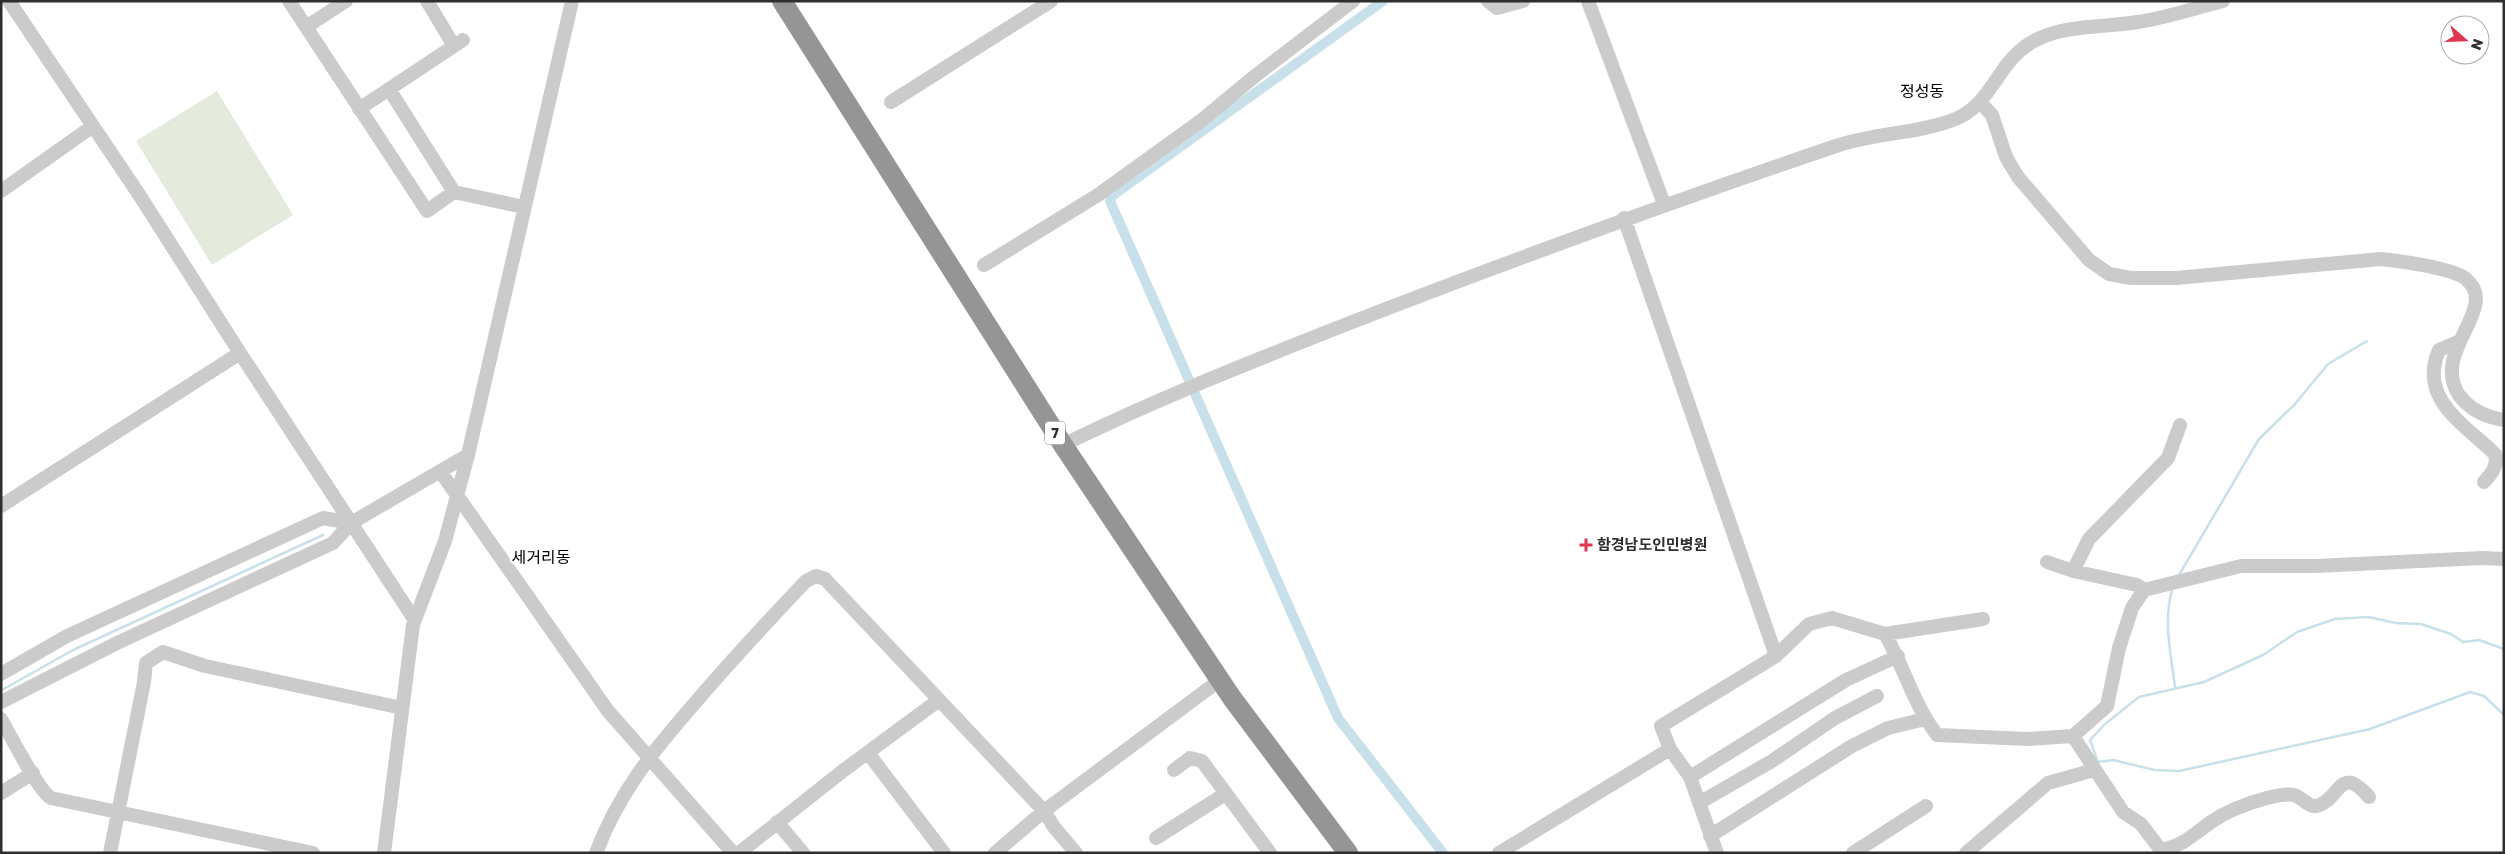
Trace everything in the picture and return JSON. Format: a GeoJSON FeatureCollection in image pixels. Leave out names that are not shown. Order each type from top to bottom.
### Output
{"type":"FeatureCollection","features":[{"type":"Feature","properties":{"kind":"highway","name":"7"},"geometry":{"type":"LineString","coordinates":[[782,1],[1063,445],[1220,680],[1348,853]]}},
{"type":"Feature","properties":{"kind":"street"},"geometry":{"type":"LineString","coordinates":[[289,1],[427,211],[454,192]]}},
{"type":"Feature","properties":{"kind":"street"},"geometry":{"type":"LineString","coordinates":[[306,27],[346,1]]}},
{"type":"Feature","properties":{"kind":"street"},"geometry":{"type":"LineString","coordinates":[[359,109],[459,43],[427,1]]}},
{"type":"Feature","properties":{"kind":"street"},"geometry":{"type":"LineString","coordinates":[[384,853],[414,619],[436,566],[468,455],[572,1]]}},
{"type":"Feature","properties":{"kind":"street"},"geometry":{"type":"LineString","coordinates":[[890,102],[1051,1]]}},
{"type":"Feature","properties":{"kind":"street"},"geometry":{"type":"LineString","coordinates":[[984,265],[1098,195],[1202,120],[1255,76],[1353,1]]}},
{"type":"Feature","properties":{"kind":"street"},"geometry":{"type":"LineString","coordinates":[[1488,1],[1497,8],[1523,1]]}},
{"type":"Feature","properties":{"kind":"street"},"geometry":{"type":"LineString","coordinates":[[1588,1],[1664,204]]}},
{"type":"Feature","properties":{"kind":"street"},"geometry":{"type":"LineString","coordinates":[[1063,445],[1199,382],[1624,218],[1844,143],[1934,127],[1965,116],[1981,103],[2013,56],[2052,33],[2067,28],[2086,28],[2148,20],[2223,1]]}},
{"type":"Feature","properties":{"kind":"street"},"geometry":{"type":"LineString","coordinates":[[15,4],[414,619]]}},
{"type":"Feature","properties":{"kind":"street"},"geometry":{"type":"LineString","coordinates":[[389,89],[454,192],[524,207]]}},
{"type":"Feature","properties":{"kind":"street"},"geometry":{"type":"LineString","coordinates":[[1981,103],[1992,114],[2006,157],[2018,177],[2089,260],[2109,274],[2131,278],[2176,278],[2382,259],[2453,272],[2468,280],[2472,287],[2476,306],[2471,322],[2458,342],[2452,370],[2457,391],[2475,411],[2504,420]]}},
{"type":"Feature","properties":{"kind":"street"},"geometry":{"type":"LineString","coordinates":[[1,191],[94,126]]}},
{"type":"Feature","properties":{"kind":"street"},"geometry":{"type":"LineString","coordinates":[[1624,218],[1776,656]]}},
{"type":"Feature","properties":{"kind":"street"},"geometry":{"type":"LineString","coordinates":[[2458,342],[2439,350],[2432,376],[2440,400],[2448,410],[2495,454],[2497,461],[2494,471],[2484,482]]}},
{"type":"Feature","properties":{"kind":"street"},"geometry":{"type":"LineString","coordinates":[[1,506],[240,353]]}},
{"type":"Feature","properties":{"kind":"street"},"geometry":{"type":"LineString","coordinates":[[2073,571],[2089,540],[2168,458],[2180,425]]}},
{"type":"Feature","properties":{"kind":"street"},"geometry":{"type":"LineString","coordinates":[[1,702],[117,643],[333,543],[351,523],[468,455]]}},
{"type":"Feature","properties":{"kind":"street"},"geometry":{"type":"LineString","coordinates":[[440,471],[608,711],[733,853]]}},
{"type":"Feature","properties":{"kind":"street"},"geometry":{"type":"LineString","coordinates":[[1,674],[67,636],[323,518],[351,523]]}},
{"type":"Feature","properties":{"kind":"street"},"geometry":{"type":"LineString","coordinates":[[1885,634],[1898,656],[1925,719],[1937,735],[2028,739],[2073,736],[2107,706],[2119,648],[2132,608],[2144,590],[2241,566],[2316,566],[2482,558],[2504,560]]}},
{"type":"Feature","properties":{"kind":"street"},"geometry":{"type":"LineString","coordinates":[[2047,562],[2073,571],[2137,584],[2144,590]]}},
{"type":"Feature","properties":{"kind":"street"},"geometry":{"type":"LineString","coordinates":[[596,853],[613,814],[648,757],[735,657],[806,581],[816,576],[825,579],[1044,811],[1054,827],[1076,853]]}},
{"type":"Feature","properties":{"kind":"street"},"geometry":{"type":"LineString","coordinates":[[1717,853],[1690,776],[1670,749],[1661,726],[1776,656],[1809,624],[1832,618],[1885,634],[1983,619]]}},
{"type":"Feature","properties":{"kind":"street"},"geometry":{"type":"LineString","coordinates":[[110,853],[144,682],[146,663],[162,652],[205,666],[402,708]]}},
{"type":"Feature","properties":{"kind":"street"},"geometry":{"type":"LineString","coordinates":[[1690,776],[1846,680],[1898,656]]}},
{"type":"Feature","properties":{"kind":"street"},"geometry":{"type":"LineString","coordinates":[[995,853],[1044,811],[1220,680]]}},
{"type":"Feature","properties":{"kind":"street"},"geometry":{"type":"LineString","coordinates":[[1699,803],[1772,761],[1835,718],[1877,696]]}},
{"type":"Feature","properties":{"kind":"street"},"geometry":{"type":"LineString","coordinates":[[739,853],[938,700]]}},
{"type":"Feature","properties":{"kind":"street"},"geometry":{"type":"LineString","coordinates":[[1,719],[46,795],[52,798],[313,853]]}},
{"type":"Feature","properties":{"kind":"street"},"geometry":{"type":"LineString","coordinates":[[1710,836],[1852,746],[1888,728],[1925,719]]}},
{"type":"Feature","properties":{"kind":"street"},"geometry":{"type":"LineString","coordinates":[[2073,736],[2123,812],[2141,824],[2162,851],[2183,844],[2224,814],[2268,798],[2293,795],[2310,806],[2317,806],[2324,802],[2340,785],[2348,783],[2357,785],[2369,797]]}},
{"type":"Feature","properties":{"kind":"street"},"geometry":{"type":"LineString","coordinates":[[1499,853],[1670,749]]}},
{"type":"Feature","properties":{"kind":"street"},"geometry":{"type":"LineString","coordinates":[[868,753],[944,853]]}},
{"type":"Feature","properties":{"kind":"street"},"geometry":{"type":"LineString","coordinates":[[1174,770],[1190,758],[1202,761],[1270,853]]}},
{"type":"Feature","properties":{"kind":"street"},"geometry":{"type":"LineString","coordinates":[[1966,853],[2048,784],[2094,770]]}},
{"type":"Feature","properties":{"kind":"street"},"geometry":{"type":"LineString","coordinates":[[1,793],[33,773]]}},
{"type":"Feature","properties":{"kind":"street"},"geometry":{"type":"LineString","coordinates":[[1156,838],[1225,794]]}},
{"type":"Feature","properties":{"kind":"street"},"geometry":{"type":"LineString","coordinates":[[1853,853],[1926,806]]}},
{"type":"Feature","properties":{"kind":"street"},"geometry":{"type":"LineString","coordinates":[[777,822],[803,853]]}},
{"type":"Feature","properties":{"kind":"green space"},"geometry":{"type":"Polygon","coordinates":[[[217,91],[293,215],[212,265],[136,141],[217,91]]]}},
{"type":"Feature","properties":{"kind":"waterway"},"geometry":{"type":"LineString","coordinates":[[1383,1],[1112,196],[1110,201],[1338,718],[1443,853]]}},
{"type":"Feature","properties":{"kind":"waterway"},"geometry":{"type":"LineString","coordinates":[[2179,575],[2259,439],[2295,404],[2328,364],[2367,341]]}},
{"type":"Feature","properties":{"kind":"waterway"},"geometry":{"type":"LineString","coordinates":[[2,690],[73,650],[323,535]]}},
{"type":"Feature","properties":{"kind":"waterway"},"geometry":{"type":"LineString","coordinates":[[2172,590],[2169,602],[2168,626],[2175,687]]}},
{"type":"Feature","properties":{"kind":"waterway"},"geometry":{"type":"LineString","coordinates":[[2504,649],[2479,640],[2463,642],[2451,634],[2421,624],[2396,623],[2368,617],[2335,619],[2297,632],[2263,655],[2204,682],[2139,697],[2105,724],[2090,740],[2098,762],[2113,760],[2155,770],[2179,771],[2370,729],[2470,692],[2484,696],[2504,715]]}},
{"type":"Feature","properties":{"kind":"place","name":"함경남도인민병원"},"geometry":{"type":"Point","coordinates":[1586,545]}},
{"type":"Feature","properties":{"kind":"district","name":"정성동"},"geometry":{"type":"Point","coordinates":[1922,91]}},
{"type":"Feature","properties":{"kind":"district","name":"세거리동"},"geometry":{"type":"Point","coordinates":[541,557]}}]}
